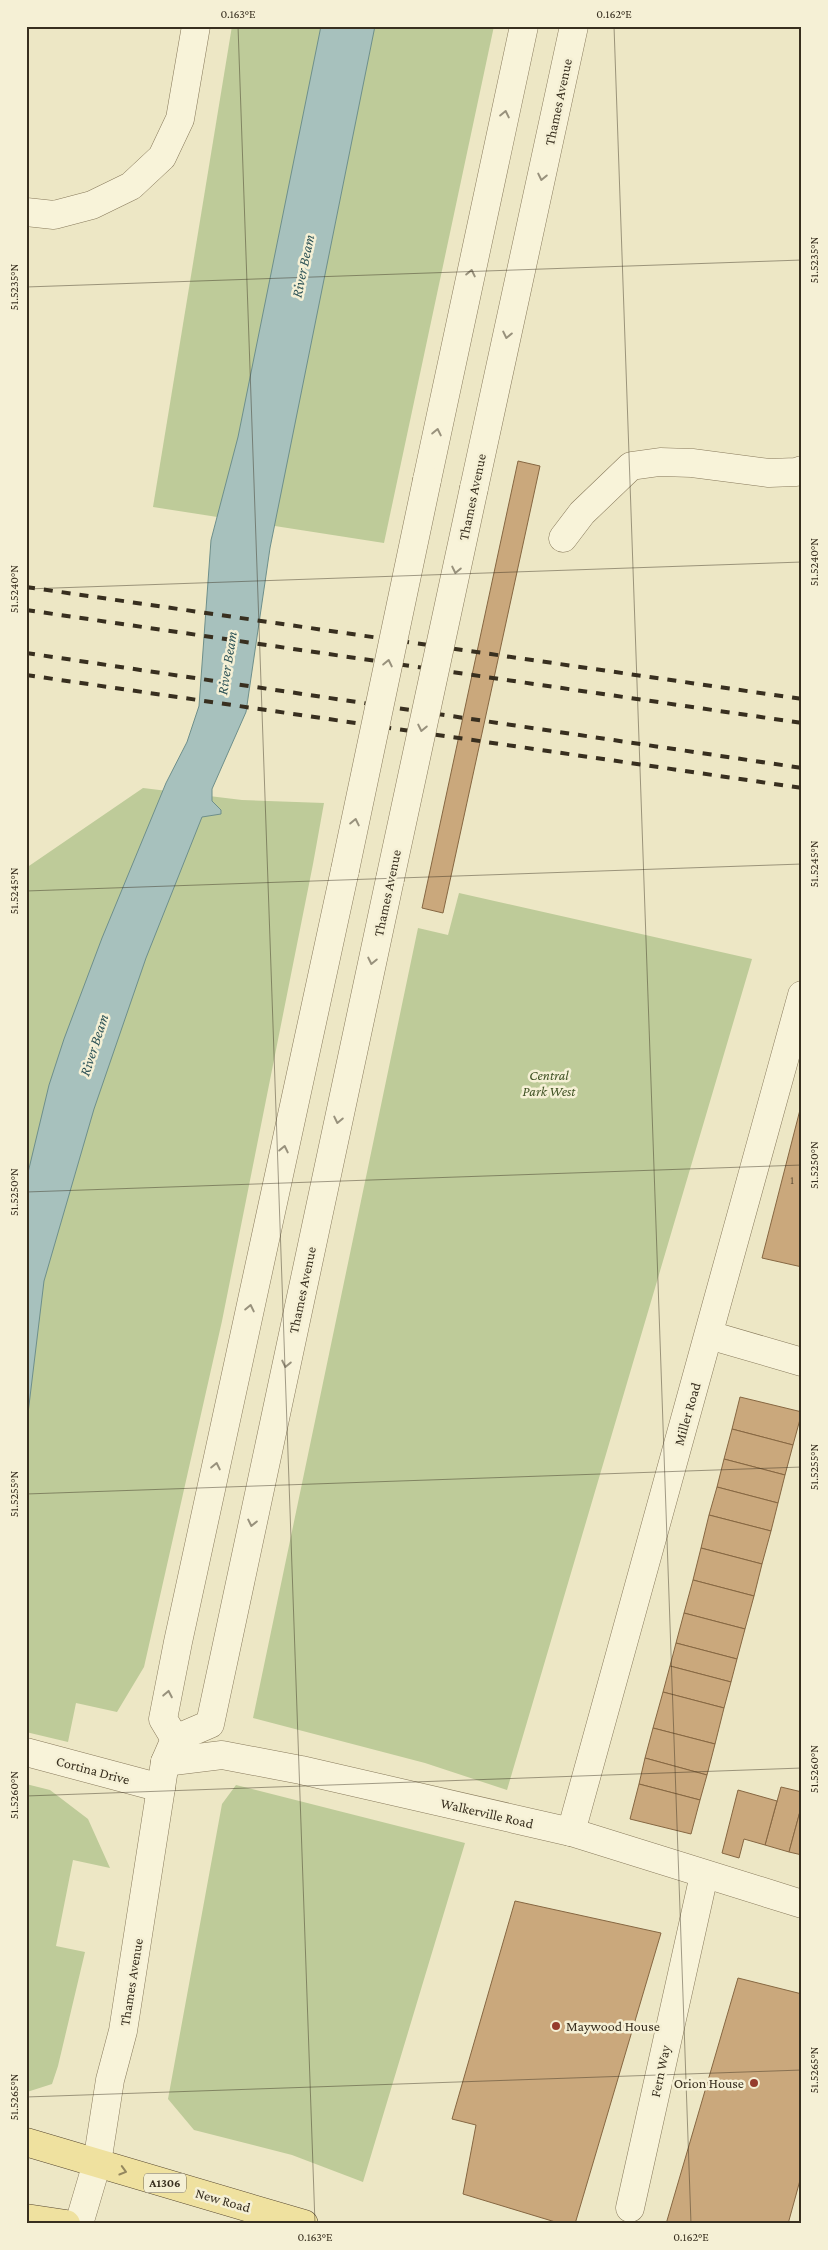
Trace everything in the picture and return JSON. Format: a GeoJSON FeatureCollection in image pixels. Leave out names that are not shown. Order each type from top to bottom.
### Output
{"type":"FeatureCollection","features":[{"type":"Feature","properties":{"kind":"main road","name":"New Road"},"geometry":{"type":"LineString","coordinates":[[26,2142],[304,2224]]}},
{"type":"Feature","properties":{"kind":"main road"},"geometry":{"type":"LineString","coordinates":[[26,2218],[66,2224]]}},
{"type":"Feature","properties":{"kind":"street"},"geometry":{"type":"LineString","coordinates":[[26,212],[54,214],[92,205],[131,186],[162,157],[180,119],[196,26]]}},
{"type":"Feature","properties":{"kind":"street"},"geometry":{"type":"LineString","coordinates":[[170,1750],[163,1719],[176,1652],[524,26]]}},
{"type":"Feature","properties":{"kind":"street","name":"Thames Avenue"},"geometry":{"type":"LineString","coordinates":[[79,2224],[96,2163],[110,2080],[123,2031],[161,1788],[170,1750],[210,1724],[574,26]]}},
{"type":"Feature","properties":{"kind":"street"},"geometry":{"type":"LineString","coordinates":[[563,538],[582,513],[631,466],[676,462],[769,473],[802,470]]}},
{"type":"Feature","properties":{"kind":"street","name":"Miller Road"},"geometry":{"type":"LineString","coordinates":[[571,1832],[802,995]]}},
{"type":"Feature","properties":{"kind":"street"},"geometry":{"type":"LineString","coordinates":[[709,1335],[802,1362]]}},
{"type":"Feature","properties":{"kind":"street","name":"Walkerville Road"},"geometry":{"type":"LineString","coordinates":[[170,1750],[222,1755],[302,1770],[571,1832],[802,1904]]}},
{"type":"Feature","properties":{"kind":"street","name":"Cortina Drive"},"geometry":{"type":"LineString","coordinates":[[26,1752],[161,1788]]}},
{"type":"Feature","properties":{"kind":"street","name":"Fern Way"},"geometry":{"type":"LineString","coordinates":[[630,2208],[704,1875]]}},
{"type":"Feature","properties":{"kind":"green space"},"geometry":{"type":"Polygon","coordinates":[[[232,26],[494,26],[384,543],[153,507],[232,26]]]}},
{"type":"Feature","properties":{"kind":"green space"},"geometry":{"type":"Polygon","coordinates":[[[143,788],[242,800],[324,803],[222,1321],[144,1667],[117,1712],[76,1703],[68,1742],[26,1732],[26,868],[143,788]]]}},
{"type":"Feature","properties":{"kind":"green space","name":"Central Park West"},"geometry":{"type":"Polygon","coordinates":[[[459,893],[752,959],[507,1790],[425,1763],[253,1718],[418,928],[448,935],[459,893]]]}},
{"type":"Feature","properties":{"kind":"green space"},"geometry":{"type":"Polygon","coordinates":[[[26,1784],[50,1790],[88,1819],[110,1868],[73,1860],[56,1946],[85,1952],[52,2084],[27,2092],[26,1784]]]}},
{"type":"Feature","properties":{"kind":"green space"},"geometry":{"type":"Polygon","coordinates":[[[236,1785],[465,1843],[363,2182],[292,2155],[194,2130],[168,2099],[222,1804],[236,1785]]]}},
{"type":"Feature","properties":{"kind":"water","name":"River Beam"},"geometry":{"type":"Polygon","coordinates":[[[321,26],[375,26],[270,548],[246,712],[212,789],[212,801],[221,810],[221,814],[202,817],[146,958],[94,1109],[44,1281],[26,1430],[26,1181],[49,1085],[64,1039],[102,938],[166,783],[187,742],[199,706],[211,540],[238,437],[321,26]]]}},
{"type":"Feature","properties":{"kind":"building"},"geometry":{"type":"Polygon","coordinates":[[[518,461],[540,466],[443,913],[422,908],[518,461]]]}},
{"type":"Feature","properties":{"kind":"building"},"geometry":{"type":"Polygon","coordinates":[[[802,1102],[802,1267],[762,1258],[802,1102]]]}},
{"type":"Feature","properties":{"kind":"building"},"geometry":{"type":"Polygon","coordinates":[[[740,1397],[802,1412],[793,1445],[732,1429],[740,1397]]]}},
{"type":"Feature","properties":{"kind":"building"},"geometry":{"type":"Polygon","coordinates":[[[732,1429],[793,1445],[785,1475],[724,1459],[732,1429]]]}},
{"type":"Feature","properties":{"kind":"building"},"geometry":{"type":"Polygon","coordinates":[[[724,1459],[785,1475],[778,1503],[717,1487],[724,1459]]]}},
{"type":"Feature","properties":{"kind":"building"},"geometry":{"type":"Polygon","coordinates":[[[717,1487],[778,1503],[771,1531],[709,1515],[717,1487]]]}},
{"type":"Feature","properties":{"kind":"building"},"geometry":{"type":"Polygon","coordinates":[[[709,1515],[771,1531],[762,1564],[701,1548],[709,1515]]]}},
{"type":"Feature","properties":{"kind":"building"},"geometry":{"type":"Polygon","coordinates":[[[701,1548],[762,1564],[754,1596],[693,1580],[701,1548]]]}},
{"type":"Feature","properties":{"kind":"building"},"geometry":{"type":"Polygon","coordinates":[[[693,1580],[754,1596],[745,1629],[684,1613],[693,1580]]]}},
{"type":"Feature","properties":{"kind":"building"},"geometry":{"type":"Polygon","coordinates":[[[684,1613],[745,1629],[737,1659],[676,1643],[684,1613]]]}},
{"type":"Feature","properties":{"kind":"building"},"geometry":{"type":"Polygon","coordinates":[[[676,1643],[737,1659],[731,1682],[670,1666],[676,1643]]]}},
{"type":"Feature","properties":{"kind":"building"},"geometry":{"type":"Polygon","coordinates":[[[670,1666],[731,1682],[724,1708],[663,1692],[670,1666]]]}},
{"type":"Feature","properties":{"kind":"building"},"geometry":{"type":"Polygon","coordinates":[[[663,1692],[724,1708],[715,1744],[653,1728],[663,1692]]]}},
{"type":"Feature","properties":{"kind":"building"},"geometry":{"type":"Polygon","coordinates":[[[653,1728],[715,1744],[707,1775],[645,1758],[653,1728]]]}},
{"type":"Feature","properties":{"kind":"building"},"geometry":{"type":"Polygon","coordinates":[[[645,1758],[707,1775],[700,1800],[639,1784],[645,1758]]]}},
{"type":"Feature","properties":{"kind":"building"},"geometry":{"type":"Polygon","coordinates":[[[639,1784],[700,1800],[691,1834],[630,1819],[639,1784]]]}},
{"type":"Feature","properties":{"kind":"building"},"geometry":{"type":"Polygon","coordinates":[[[781,1787],[802,1792],[802,1804],[789,1852],[765,1845],[781,1787]]]}},
{"type":"Feature","properties":{"kind":"building"},"geometry":{"type":"Polygon","coordinates":[[[738,1790],[777,1801],[765,1845],[744,1839],[739,1858],[722,1853],[738,1790]]]}},
{"type":"Feature","properties":{"kind":"building"},"geometry":{"type":"Polygon","coordinates":[[[802,1804],[802,1855],[789,1852],[802,1804]]]}},
{"type":"Feature","properties":{"kind":"building","name":"Maywood House"},"geometry":{"type":"Polygon","coordinates":[[[515,1901],[661,1933],[575,2224],[562,2224],[463,2194],[476,2125],[452,2119],[515,1901]]]}},
{"type":"Feature","properties":{"kind":"building","name":"Orion House"},"geometry":{"type":"Polygon","coordinates":[[[738,1978],[802,1994],[802,2173],[788,2224],[666,2224],[738,1978]]]}},
{"type":"Feature","properties":{"kind":"railway"},"geometry":{"type":"LineString","coordinates":[[26,587],[802,699]]}},
{"type":"Feature","properties":{"kind":"railway"},"geometry":{"type":"LineString","coordinates":[[26,610],[802,723]]}},
{"type":"Feature","properties":{"kind":"railway"},"geometry":{"type":"LineString","coordinates":[[26,653],[802,768]]}},
{"type":"Feature","properties":{"kind":"railway"},"geometry":{"type":"LineString","coordinates":[[26,675],[802,788]]}},
{"type":"Feature","properties":{"kind":"place","name":"Maywood House"},"geometry":{"type":"Point","coordinates":[556,2026]}},
{"type":"Feature","properties":{"kind":"place","name":"Orion House"},"geometry":{"type":"Point","coordinates":[754,2083]}}]}
